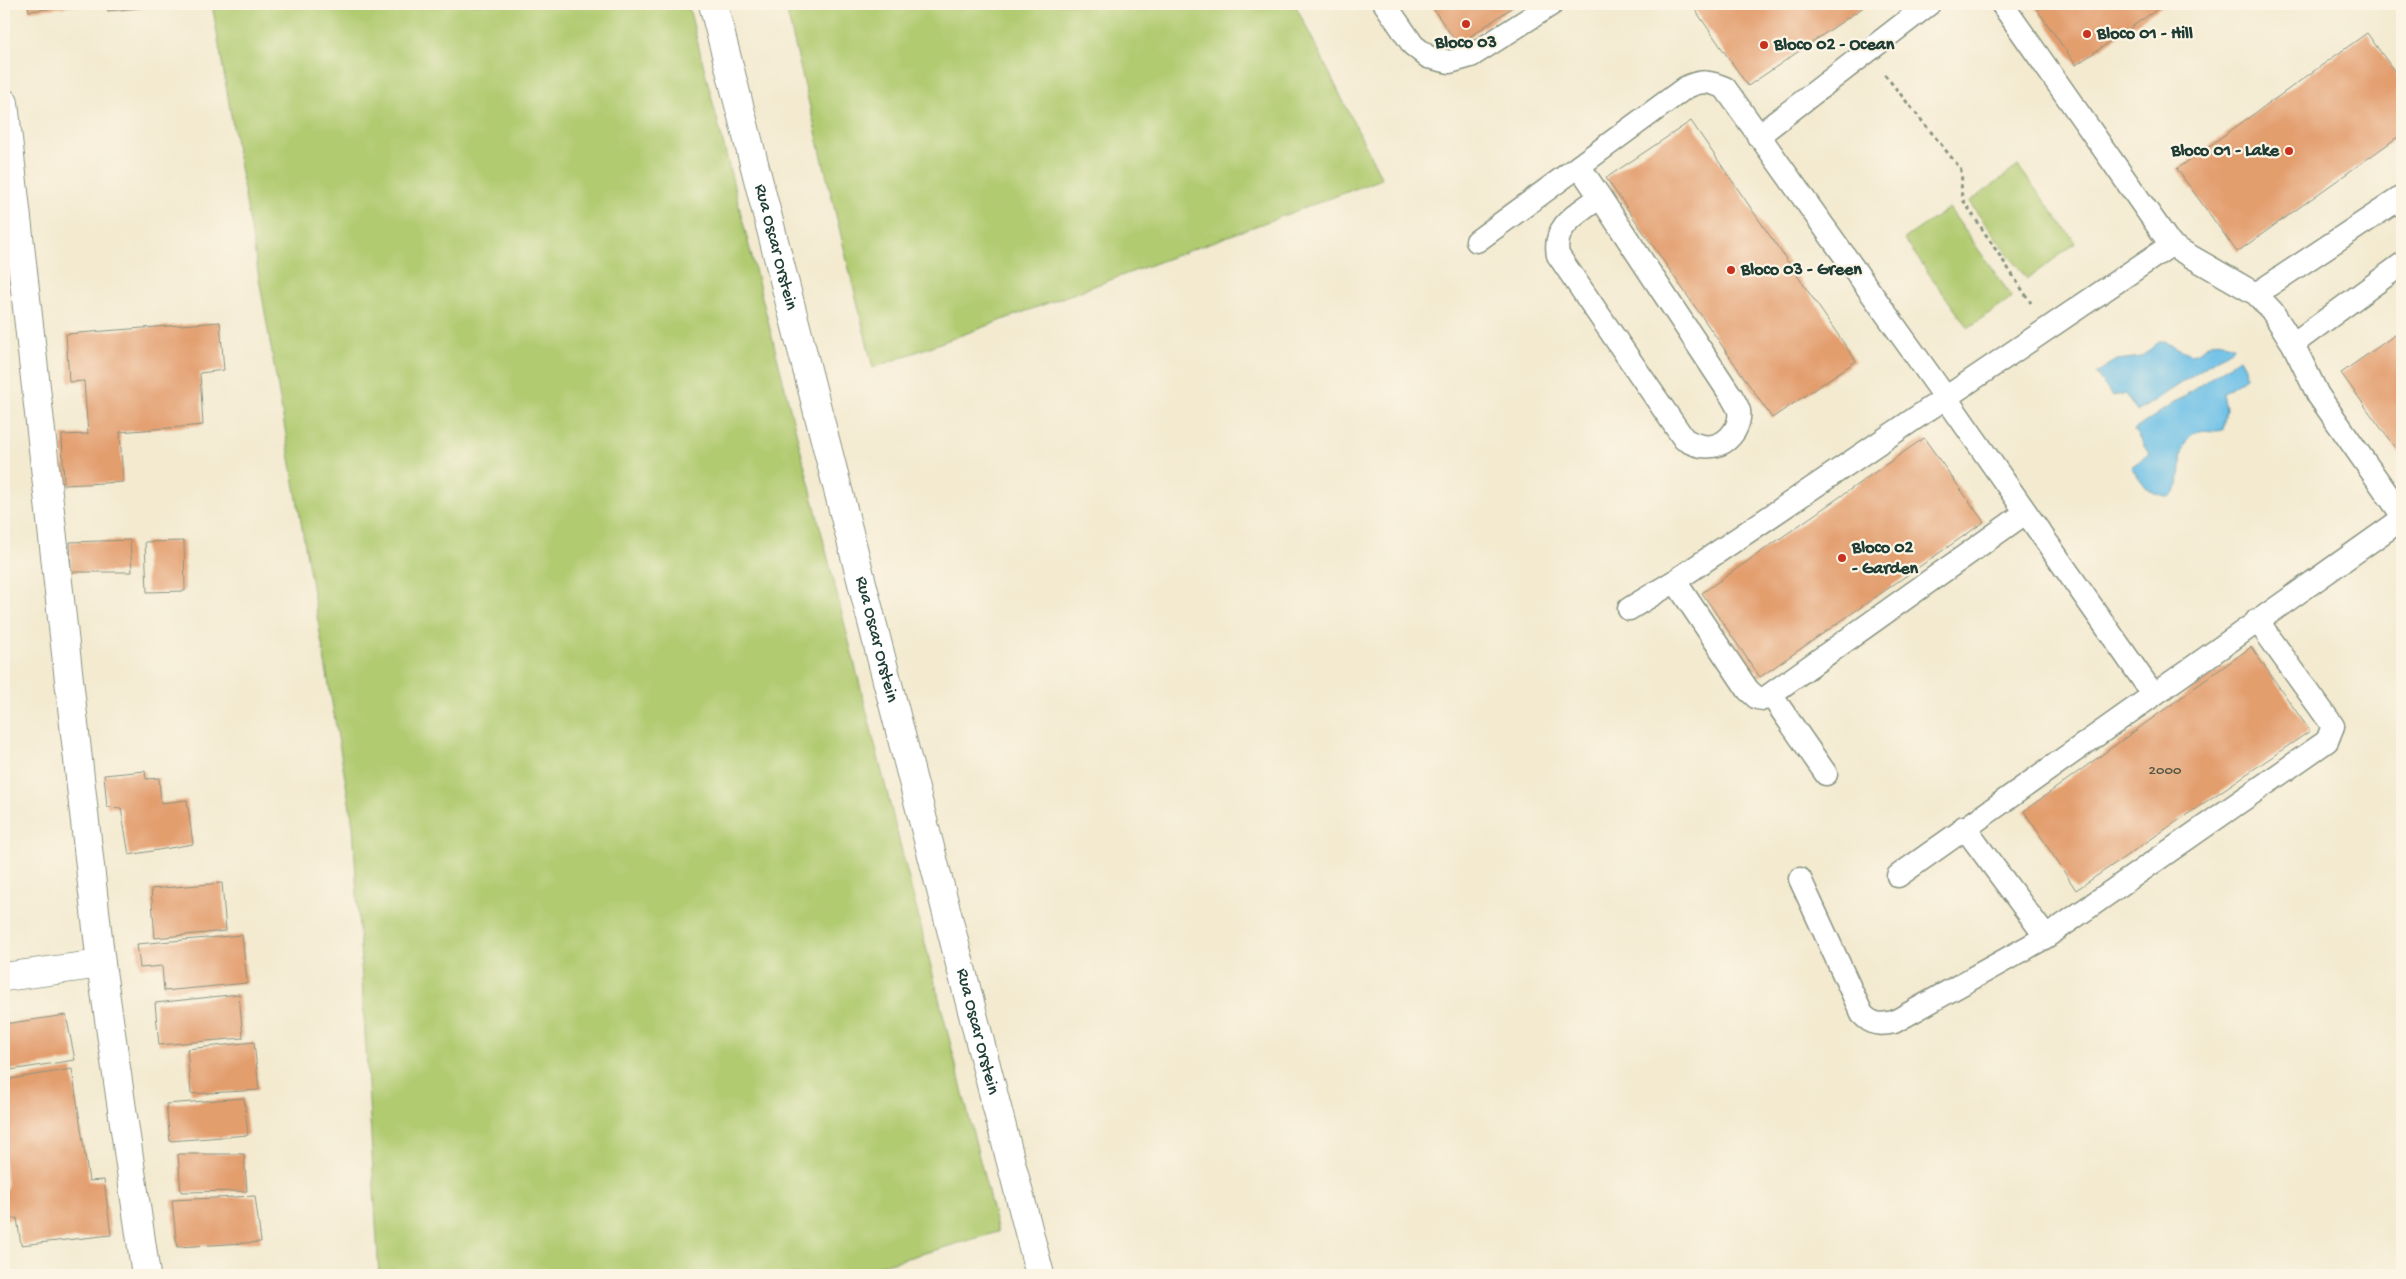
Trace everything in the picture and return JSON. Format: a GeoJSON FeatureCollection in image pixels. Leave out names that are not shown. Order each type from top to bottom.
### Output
{"type":"FeatureCollection","features":[{"type":"Feature","properties":{"kind":"street","name":"Rua Oscar Orstein"},"geometry":{"type":"LineString","coordinates":[[713,4],[1040,1275]]}},
{"type":"Feature","properties":{"kind":"street"},"geometry":{"type":"LineString","coordinates":[[4,103],[101,964],[146,1275]]}},
{"type":"Feature","properties":{"kind":"street"},"geometry":{"type":"LineString","coordinates":[[4,977],[101,964]]}},
{"type":"Feature","properties":{"kind":"lane"},"geometry":{"type":"LineString","coordinates":[[1385,4],[1413,45],[1428,57],[1450,62],[1471,56],[1552,4]]}},
{"type":"Feature","properties":{"kind":"lane"},"geometry":{"type":"LineString","coordinates":[[1758,136],[1929,4]]}},
{"type":"Feature","properties":{"kind":"lane"},"geometry":{"type":"LineString","coordinates":[[2002,4],[2171,244],[2256,294],[2272,311],[2293,344],[2318,395],[2402,515]]}},
{"type":"Feature","properties":{"kind":"lane"},"geometry":{"type":"LineString","coordinates":[[1477,241],[1685,88],[1699,81],[1710,82],[1725,88],[1946,398],[2025,514],[2153,694]]}},
{"type":"Feature","properties":{"kind":"lane"},"geometry":{"type":"LineString","coordinates":[[1579,166],[1600,197],[1732,397],[1739,412],[1738,425],[1729,439],[1714,447],[1696,446],[1684,439],[1558,255],[1556,244],[1561,229],[1600,197]]}},
{"type":"Feature","properties":{"kind":"lane"},"geometry":{"type":"LineString","coordinates":[[2256,294],[2402,198]]}},
{"type":"Feature","properties":{"kind":"lane"},"geometry":{"type":"LineString","coordinates":[[1629,609],[1675,581],[2171,244]]}},
{"type":"Feature","properties":{"kind":"lane"},"geometry":{"type":"LineString","coordinates":[[2293,344],[2402,264]]}},
{"type":"Feature","properties":{"kind":"lane"},"geometry":{"type":"LineString","coordinates":[[1675,581],[1748,690],[1757,698],[1764,699],[2025,514]]}},
{"type":"Feature","properties":{"kind":"lane"},"geometry":{"type":"LineString","coordinates":[[1898,876],[2402,519]]}},
{"type":"Feature","properties":{"kind":"lane"},"geometry":{"type":"LineString","coordinates":[[1800,880],[1862,1014],[1869,1022],[1881,1025],[1894,1022],[2046,936],[2327,741],[2334,726],[2257,620]]}},
{"type":"Feature","properties":{"kind":"lane"},"geometry":{"type":"LineString","coordinates":[[1772,695],[1826,774]]}},
{"type":"Feature","properties":{"kind":"lane"},"geometry":{"type":"LineString","coordinates":[[1964,828],[2046,936]]}},
{"type":"Feature","properties":{"kind":"path"},"geometry":{"type":"LineString","coordinates":[[1866,51],[1960,168],[1963,175],[1961,193],[1966,207],[2047,327]]}},
{"type":"Feature","properties":{"kind":"green space"},"geometry":{"type":"Polygon","coordinates":[[[212,4],[688,4],[998,1232],[848,1275],[379,1275],[353,825],[212,4]]]}},
{"type":"Feature","properties":{"kind":"green space"},"geometry":{"type":"Polygon","coordinates":[[[785,4],[1295,4],[1382,179],[873,368],[785,4]]]}},
{"type":"Feature","properties":{"kind":"green space"},"geometry":{"type":"Polygon","coordinates":[[[2018,166],[2076,243],[2027,279],[1969,202],[2018,166]]]}},
{"type":"Feature","properties":{"kind":"green space"},"geometry":{"type":"Polygon","coordinates":[[[1949,208],[2012,297],[1968,328],[1904,239],[1949,208]]]}},
{"type":"Feature","properties":{"kind":"water"},"geometry":{"type":"Polygon","coordinates":[[[2220,341],[2235,347],[2137,412],[2125,394],[2112,396],[2096,373],[2117,360],[2141,357],[2159,342],[2164,342],[2191,354],[2198,352],[2213,342],[2220,341]]]}},
{"type":"Feature","properties":{"kind":"water"},"geometry":{"type":"Polygon","coordinates":[[[2240,358],[2245,367],[2246,377],[2223,393],[2226,409],[2223,430],[2196,432],[2187,440],[2183,448],[2179,482],[2169,497],[2149,491],[2131,467],[2149,454],[2134,430],[2240,358]]]}},
{"type":"Feature","properties":{"kind":"building"},"geometry":{"type":"Polygon","coordinates":[[[28,4],[85,4],[85,5],[29,11],[28,4]]]}},
{"type":"Feature","properties":{"kind":"building"},"geometry":{"type":"Polygon","coordinates":[[[107,4],[150,4],[150,7],[108,11],[107,4]]]}},
{"type":"Feature","properties":{"kind":"building","name":"Bloco 03"},"geometry":{"type":"Polygon","coordinates":[[[1430,4],[1517,4],[1458,45],[1430,4]]]}},
{"type":"Feature","properties":{"kind":"building","name":"Bloco 02 - Ocean"},"geometry":{"type":"Polygon","coordinates":[[[1691,4],[1868,4],[1748,86],[1691,4]]]}},
{"type":"Feature","properties":{"kind":"building","name":"Bloco 01 - Hill"},"geometry":{"type":"Polygon","coordinates":[[[2033,4],[2165,4],[2076,65],[2033,4]]]}},
{"type":"Feature","properties":{"kind":"building","name":"Bloco 01 - Lake"},"geometry":{"type":"Polygon","coordinates":[[[2367,33],[2402,82],[2402,134],[2237,252],[2177,169],[2367,33]]]}},
{"type":"Feature","properties":{"kind":"building","name":"Bloco 03 - Green"},"geometry":{"type":"Polygon","coordinates":[[[1691,121],[1856,361],[1772,418],[1606,178],[1691,121]]]}},
{"type":"Feature","properties":{"kind":"building"},"geometry":{"type":"Polygon","coordinates":[[[220,322],[224,370],[200,373],[203,425],[120,432],[123,482],[64,485],[62,435],[88,434],[84,381],[69,382],[66,334],[220,322]]]}},
{"type":"Feature","properties":{"kind":"building"},"geometry":{"type":"Polygon","coordinates":[[[2402,330],[2402,455],[2401,456],[2341,373],[2402,330]]]}},
{"type":"Feature","properties":{"kind":"building","name":"Bloco 02 - Garden"},"geometry":{"type":"Polygon","coordinates":[[[1924,438],[1984,522],[1760,677],[1702,593],[1924,438]]]}},
{"type":"Feature","properties":{"kind":"building"},"geometry":{"type":"Polygon","coordinates":[[[130,540],[132,572],[71,572],[70,542],[130,540]]]}},
{"type":"Feature","properties":{"kind":"building"},"geometry":{"type":"Polygon","coordinates":[[[184,541],[185,591],[147,592],[145,542],[184,541]]]}},
{"type":"Feature","properties":{"kind":"building"},"geometry":{"type":"Polygon","coordinates":[[[2251,647],[2310,731],[2076,890],[2024,811],[2251,647]]]}},
{"type":"Feature","properties":{"kind":"building"},"geometry":{"type":"Polygon","coordinates":[[[145,771],[146,779],[159,778],[161,803],[187,800],[193,844],[129,855],[121,808],[107,807],[104,775],[145,771]]]}},
{"type":"Feature","properties":{"kind":"building"},"geometry":{"type":"Polygon","coordinates":[[[222,883],[226,931],[155,938],[151,889],[222,883]]]}},
{"type":"Feature","properties":{"kind":"building"},"geometry":{"type":"Polygon","coordinates":[[[242,935],[247,983],[164,991],[162,966],[140,968],[137,944],[242,935]]]}},
{"type":"Feature","properties":{"kind":"building"},"geometry":{"type":"Polygon","coordinates":[[[239,994],[243,1038],[159,1045],[155,1003],[239,994]]]}},
{"type":"Feature","properties":{"kind":"building"},"geometry":{"type":"Polygon","coordinates":[[[66,1015],[75,1060],[4,1071],[4,1024],[66,1015]]]}},
{"type":"Feature","properties":{"kind":"building"},"geometry":{"type":"Polygon","coordinates":[[[254,1042],[259,1090],[191,1094],[187,1049],[254,1042]]]}},
{"type":"Feature","properties":{"kind":"building"},"geometry":{"type":"Polygon","coordinates":[[[72,1069],[89,1181],[104,1180],[111,1235],[21,1245],[17,1218],[4,1220],[4,1190],[7,1189],[4,1157],[4,1080],[72,1069]]]}},
{"type":"Feature","properties":{"kind":"building"},"geometry":{"type":"Polygon","coordinates":[[[244,1098],[248,1135],[170,1141],[166,1104],[244,1098]]]}},
{"type":"Feature","properties":{"kind":"building"},"geometry":{"type":"Polygon","coordinates":[[[178,1154],[244,1154],[247,1191],[181,1192],[178,1154]]]}},
{"type":"Feature","properties":{"kind":"building"},"geometry":{"type":"Polygon","coordinates":[[[255,1196],[261,1242],[177,1247],[172,1200],[255,1196]]]}},
{"type":"Feature","properties":{"kind":"place","name":"Bloco 03"},"geometry":{"type":"Point","coordinates":[1466,24]}},
{"type":"Feature","properties":{"kind":"place","name":"Bloco 01 - Hill"},"geometry":{"type":"Point","coordinates":[2087,34]}},
{"type":"Feature","properties":{"kind":"place","name":"Bloco 02 - Ocean"},"geometry":{"type":"Point","coordinates":[1764,45]}},
{"type":"Feature","properties":{"kind":"place","name":"Bloco 01 - Lake"},"geometry":{"type":"Point","coordinates":[2289,151]}},
{"type":"Feature","properties":{"kind":"place","name":"Bloco 03 - Green"},"geometry":{"type":"Point","coordinates":[1731,270]}},
{"type":"Feature","properties":{"kind":"place","name":"Bloco 02 - Garden"},"geometry":{"type":"Point","coordinates":[1842,558]}}]}
